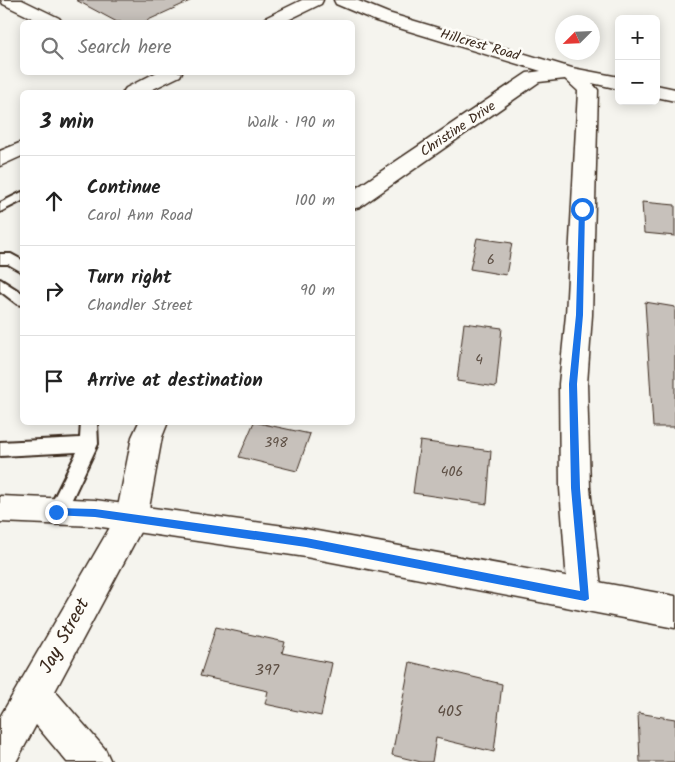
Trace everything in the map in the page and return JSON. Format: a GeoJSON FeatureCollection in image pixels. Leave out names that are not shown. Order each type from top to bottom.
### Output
{"type":"FeatureCollection","features":[{"type":"Feature","properties":{"kind":"street"},"geometry":{"type":"LineString","coordinates":[[9,0],[48,20]]}},
{"type":"Feature","properties":{"kind":"street"},"geometry":{"type":"LineString","coordinates":[[275,20],[315,0]]}},
{"type":"Feature","properties":{"kind":"street","name":"Hillcrest Road"},"geometry":{"type":"LineString","coordinates":[[342,0],[382,17],[569,72],[615,82]]}},
{"type":"Feature","properties":{"kind":"street"},"geometry":{"type":"LineString","coordinates":[[569,72],[588,90],[580,315],[573,384],[575,488],[585,596]]}},
{"type":"Feature","properties":{"kind":"street","name":"Christine Drive"},"geometry":{"type":"LineString","coordinates":[[355,200],[534,77],[569,72]]}},
{"type":"Feature","properties":{"kind":"street"},"geometry":{"type":"LineString","coordinates":[[136,90],[162,75]]}},
{"type":"Feature","properties":{"kind":"street"},"geometry":{"type":"LineString","coordinates":[[660,92],[675,95]]}},
{"type":"Feature","properties":{"kind":"street"},"geometry":{"type":"LineString","coordinates":[[0,160],[20,149]]}},
{"type":"Feature","properties":{"kind":"street"},"geometry":{"type":"LineString","coordinates":[[131,518],[147,437],[153,425]]}},
{"type":"Feature","properties":{"kind":"street"},"geometry":{"type":"LineString","coordinates":[[0,509],[95,513],[306,543],[675,612]]}},
{"type":"Feature","properties":{"kind":"street","name":"Jay Street"},"geometry":{"type":"LineString","coordinates":[[0,754],[131,518]]}},
{"type":"Feature","properties":{"kind":"street"},"geometry":{"type":"LineString","coordinates":[[34,693],[92,762]]}},
{"type":"Feature","properties":{"kind":"lane"},"geometry":{"type":"LineString","coordinates":[[0,208],[20,197]]}},
{"type":"Feature","properties":{"kind":"lane"},"geometry":{"type":"LineString","coordinates":[[0,259],[11,259],[20,266]]}},
{"type":"Feature","properties":{"kind":"lane"},"geometry":{"type":"LineString","coordinates":[[0,284],[20,299]]}},
{"type":"Feature","properties":{"kind":"lane"},"geometry":{"type":"LineString","coordinates":[[56,512],[89,444],[89,425]]}},
{"type":"Feature","properties":{"kind":"lane"},"geometry":{"type":"LineString","coordinates":[[0,449],[89,444]]}},
{"type":"Feature","properties":{"kind":"building"},"geometry":{"type":"Polygon","coordinates":[[[76,0],[192,0],[148,20],[113,20],[76,0]]]}},
{"type":"Feature","properties":{"kind":"building"},"geometry":{"type":"Polygon","coordinates":[[[642,202],[675,205],[675,236],[644,233],[642,202]]]}},
{"type":"Feature","properties":{"kind":"building"},"geometry":{"type":"Polygon","coordinates":[[[477,238],[512,243],[506,275],[470,269],[477,238]]]}},
{"type":"Feature","properties":{"kind":"building"},"geometry":{"type":"Polygon","coordinates":[[[645,302],[675,307],[675,427],[653,427],[645,302]]]}},
{"type":"Feature","properties":{"kind":"building"},"geometry":{"type":"Polygon","coordinates":[[[464,323],[502,328],[496,387],[457,381],[464,323]]]}},
{"type":"Feature","properties":{"kind":"building"},"geometry":{"type":"Polygon","coordinates":[[[253,425],[268,425],[310,434],[297,471],[239,457],[253,425]]]}},
{"type":"Feature","properties":{"kind":"building"},"geometry":{"type":"Polygon","coordinates":[[[420,441],[491,451],[487,504],[413,493],[420,441]]]}},
{"type":"Feature","properties":{"kind":"building"},"geometry":{"type":"Polygon","coordinates":[[[216,627],[285,642],[282,653],[332,663],[321,716],[265,704],[268,691],[200,676],[216,627]]]}},
{"type":"Feature","properties":{"kind":"building"},"geometry":{"type":"Polygon","coordinates":[[[410,662],[502,684],[494,752],[436,738],[432,762],[421,762],[392,755],[410,662]]]}},
{"type":"Feature","properties":{"kind":"building"},"geometry":{"type":"Polygon","coordinates":[[[638,713],[675,719],[675,762],[640,762],[638,713]]]}},
{"type":"Feature","properties":{"kind":"route"},"geometry":{"type":"LineString","coordinates":[[56,512],[95,513],[306,543],[585,596],[575,488],[573,384],[580,315],[582,209]]}}]}
